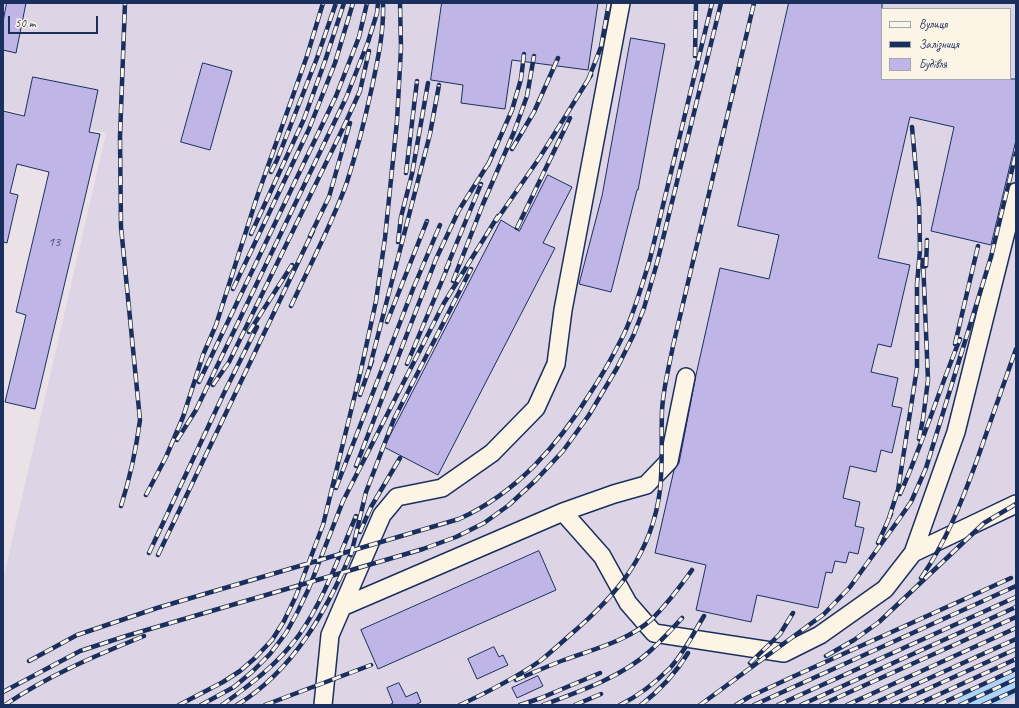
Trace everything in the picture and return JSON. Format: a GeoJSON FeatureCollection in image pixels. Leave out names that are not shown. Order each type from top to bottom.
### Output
{"type":"FeatureCollection","features":[{"type":"Feature","properties":{"kind":"lane"},"geometry":{"type":"LineString","coordinates":[[323,705],[330,634],[382,515],[397,497],[442,488],[492,453],[536,408],[556,364],[563,310],[621,3]]}},
{"type":"Feature","properties":{"kind":"lane"},"geometry":{"type":"LineString","coordinates":[[563,512],[602,556],[628,602],[654,633],[784,653],[820,635],[885,589],[913,554],[956,432],[1016,192]]}},
{"type":"Feature","properties":{"kind":"lane"},"geometry":{"type":"LineString","coordinates":[[342,607],[563,512],[614,494],[646,485],[669,461],[686,377]]}},
{"type":"Feature","properties":{"kind":"lane"},"geometry":{"type":"LineString","coordinates":[[913,554],[1016,504]]}},
{"type":"Feature","properties":{"kind":"shaded area"},"geometry":{"type":"Polygon","coordinates":[[[3,3],[1016,3],[1016,705],[3,705],[3,580],[106,133],[3,109],[3,3]]]}},
{"type":"Feature","properties":{"kind":"building"},"geometry":{"type":"Polygon","coordinates":[[[7,3],[26,3],[16,53],[3,50],[3,22],[7,3]]]}},
{"type":"Feature","properties":{"kind":"building"},"geometry":{"type":"Polygon","coordinates":[[[442,3],[598,3],[588,70],[512,60],[505,109],[461,103],[463,85],[431,80],[442,3]]]}},
{"type":"Feature","properties":{"kind":"building"},"geometry":{"type":"Polygon","coordinates":[[[789,3],[882,3],[881,80],[1016,79],[1016,140],[991,245],[931,231],[954,127],[910,117],[878,258],[910,265],[891,347],[878,344],[871,372],[898,378],[892,406],[902,408],[892,453],[881,450],[876,472],[850,466],[843,498],[860,502],[855,526],[864,528],[858,554],[849,552],[846,563],[835,561],[832,573],[826,572],[818,608],[757,595],[751,622],[696,610],[706,565],[655,553],[674,470],[679,463],[696,375],[720,268],[769,279],[779,235],[738,226],[789,3]]]}},
{"type":"Feature","properties":{"kind":"building"},"geometry":{"type":"Polygon","coordinates":[[[631,38],[665,44],[638,190],[611,292],[579,284],[602,196],[631,38]]]}},
{"type":"Feature","properties":{"kind":"building"},"geometry":{"type":"Polygon","coordinates":[[[203,63],[232,71],[210,150],[181,142],[203,63]]]}},
{"type":"Feature","properties":{"kind":"building"},"geometry":{"type":"Polygon","coordinates":[[[33,77],[98,90],[89,132],[100,134],[35,409],[5,402],[26,315],[16,312],[49,172],[17,164],[10,193],[18,195],[7,243],[3,242],[3,111],[24,116],[33,77]]]}},
{"type":"Feature","properties":{"kind":"building"},"geometry":{"type":"Polygon","coordinates":[[[548,175],[572,187],[543,243],[555,248],[438,475],[384,447],[501,220],[519,231],[548,175]]]}},
{"type":"Feature","properties":{"kind":"building"},"geometry":{"type":"Polygon","coordinates":[[[539,551],[556,590],[378,669],[361,630],[539,551]]]}},
{"type":"Feature","properties":{"kind":"building"},"geometry":{"type":"Polygon","coordinates":[[[494,647],[499,657],[503,655],[508,665],[477,679],[468,659],[494,647]]]}},
{"type":"Feature","properties":{"kind":"building"},"geometry":{"type":"Polygon","coordinates":[[[538,676],[543,686],[517,698],[512,688],[538,676]]]}},
{"type":"Feature","properties":{"kind":"building"},"geometry":{"type":"Polygon","coordinates":[[[399,683],[406,697],[417,692],[421,702],[415,705],[389,705],[393,703],[387,688],[399,683]]]}},
{"type":"Feature","properties":{"kind":"waterway"},"geometry":{"type":"LineString","coordinates":[[968,705],[1016,684]]}},
{"type":"Feature","properties":{"kind":"railway"},"geometry":{"type":"LineString","coordinates":[[121,506],[137,442],[140,420],[121,227],[120,137],[125,3]]}},
{"type":"Feature","properties":{"kind":"railway"},"geometry":{"type":"LineString","coordinates":[[146,495],[166,457],[183,417],[203,355],[216,325],[257,197],[307,56],[323,3]]}},
{"type":"Feature","properties":{"kind":"railway"},"geometry":{"type":"LineString","coordinates":[[271,172],[317,58],[336,3]]}},
{"type":"Feature","properties":{"kind":"railway"},"geometry":{"type":"LineString","coordinates":[[251,234],[304,119],[344,3]]}},
{"type":"Feature","properties":{"kind":"railway"},"geometry":{"type":"LineString","coordinates":[[233,289],[309,129],[335,63],[353,3]]}},
{"type":"Feature","properties":{"kind":"railway"},"geometry":{"type":"LineString","coordinates":[[199,382],[336,96],[359,37],[367,3]]}},
{"type":"Feature","properties":{"kind":"railway"},"geometry":{"type":"LineString","coordinates":[[177,440],[196,410],[346,98],[368,42],[377,13],[378,3]]}},
{"type":"Feature","properties":{"kind":"railway"},"geometry":{"type":"LineString","coordinates":[[291,306],[335,213],[351,170],[364,123],[382,35],[383,3]]}},
{"type":"Feature","properties":{"kind":"railway"},"geometry":{"type":"LineString","coordinates":[[179,705],[223,682],[240,671],[272,640],[284,621],[296,596],[323,525],[361,370],[376,301],[385,238],[397,121],[401,48],[400,3]]}},
{"type":"Feature","properties":{"kind":"railway"},"geometry":{"type":"LineString","coordinates":[[588,80],[601,47],[609,3]]}},
{"type":"Feature","properties":{"kind":"railway"},"geometry":{"type":"LineString","coordinates":[[695,56],[696,3]]}},
{"type":"Feature","properties":{"kind":"railway"},"geometry":{"type":"LineString","coordinates":[[29,661],[77,635],[157,608],[459,519],[499,496],[534,466],[565,431],[578,412],[604,371],[632,316],[650,259],[712,3]]}},
{"type":"Feature","properties":{"kind":"railway"},"geometry":{"type":"LineString","coordinates":[[3,692],[80,651],[126,636],[423,549],[456,537],[484,523],[509,505],[536,480],[563,451],[589,415],[617,368],[634,334],[644,308],[657,263],[721,3]]}},
{"type":"Feature","properties":{"kind":"railway"},"geometry":{"type":"LineString","coordinates":[[460,705],[481,695],[540,661],[587,620],[603,604],[630,572],[649,534],[656,513],[660,490],[662,411],[666,378],[754,3]]}},
{"type":"Feature","properties":{"kind":"railway"},"geometry":{"type":"LineString","coordinates":[[213,385],[229,362],[345,124],[360,91],[369,51]]}},
{"type":"Feature","properties":{"kind":"railway"},"geometry":{"type":"LineString","coordinates":[[488,165],[512,110],[521,79],[524,54]]}},
{"type":"Feature","properties":{"kind":"railway"},"geometry":{"type":"LineString","coordinates":[[453,281],[483,204],[514,132],[527,96],[534,56]]}},
{"type":"Feature","properties":{"kind":"railway"},"geometry":{"type":"LineString","coordinates":[[512,149],[534,112],[558,58]]}},
{"type":"Feature","properties":{"kind":"railway"},"geometry":{"type":"LineString","coordinates":[[496,221],[540,157],[591,75]]}},
{"type":"Feature","properties":{"kind":"railway"},"geometry":{"type":"LineString","coordinates":[[406,173],[417,81]]}},
{"type":"Feature","properties":{"kind":"railway"},"geometry":{"type":"LineString","coordinates":[[398,242],[401,217],[412,174],[428,83]]}},
{"type":"Feature","properties":{"kind":"railway"},"geometry":{"type":"LineString","coordinates":[[370,366],[430,134],[439,85]]}},
{"type":"Feature","properties":{"kind":"railway"},"geometry":{"type":"LineString","coordinates":[[517,228],[570,118]]}},
{"type":"Feature","properties":{"kind":"railway"},"geometry":{"type":"LineString","coordinates":[[310,236],[329,197],[350,123]]}},
{"type":"Feature","properties":{"kind":"railway"},"geometry":{"type":"LineString","coordinates":[[889,518],[898,490],[917,368],[917,284],[920,250],[919,204],[912,127]]}},
{"type":"Feature","properties":{"kind":"railway"},"geometry":{"type":"LineString","coordinates":[[700,705],[824,614],[850,587],[911,502],[926,468],[991,257],[1016,153]]}},
{"type":"Feature","properties":{"kind":"railway"},"geometry":{"type":"LineString","coordinates":[[356,466],[436,259],[459,210],[490,161]]}},
{"type":"Feature","properties":{"kind":"railway"},"geometry":{"type":"LineString","coordinates":[[446,269],[481,184]]}},
{"type":"Feature","properties":{"kind":"railway"},"geometry":{"type":"LineString","coordinates":[[201,705],[234,687],[253,671],[270,654],[286,633],[309,588],[343,501],[444,303],[498,216]]}},
{"type":"Feature","properties":{"kind":"railway"},"geometry":{"type":"LineString","coordinates":[[387,322],[427,221]]}},
{"type":"Feature","properties":{"kind":"railway"},"geometry":{"type":"LineString","coordinates":[[336,488],[413,289],[440,225]]}},
{"type":"Feature","properties":{"kind":"railway"},"geometry":{"type":"LineString","coordinates":[[158,555],[313,231]]}},
{"type":"Feature","properties":{"kind":"railway"},"geometry":{"type":"LineString","coordinates":[[926,266],[927,240]]}},
{"type":"Feature","properties":{"kind":"railway"},"geometry":{"type":"LineString","coordinates":[[955,344],[978,246]]}},
{"type":"Feature","properties":{"kind":"railway"},"geometry":{"type":"LineString","coordinates":[[919,439],[928,380],[923,260]]}},
{"type":"Feature","properties":{"kind":"railway"},"geometry":{"type":"LineString","coordinates":[[407,364],[449,264]]}},
{"type":"Feature","properties":{"kind":"railway"},"geometry":{"type":"LineString","coordinates":[[249,332],[292,265]]}},
{"type":"Feature","properties":{"kind":"railway"},"geometry":{"type":"LineString","coordinates":[[351,555],[366,492],[394,419],[471,269]]}},
{"type":"Feature","properties":{"kind":"railway"},"geometry":{"type":"LineString","coordinates":[[149,553],[224,393],[257,327]]}},
{"type":"Feature","properties":{"kind":"railway"},"geometry":{"type":"LineString","coordinates":[[900,494],[960,339]]}},
{"type":"Feature","properties":{"kind":"railway"},"geometry":{"type":"LineString","coordinates":[[921,578],[946,536],[959,506],[977,460],[1016,349]]}},
{"type":"Feature","properties":{"kind":"railway"},"geometry":{"type":"LineString","coordinates":[[360,395],[372,361]]}},
{"type":"Feature","properties":{"kind":"railway"},"geometry":{"type":"LineString","coordinates":[[360,532],[371,507],[400,458]]}},
{"type":"Feature","properties":{"kind":"railway"},"geometry":{"type":"LineString","coordinates":[[826,656],[854,640],[879,622],[984,523],[1016,504]]}},
{"type":"Feature","properties":{"kind":"railway"},"geometry":{"type":"LineString","coordinates":[[878,543],[891,514]]}},
{"type":"Feature","properties":{"kind":"railway"},"geometry":{"type":"LineString","coordinates":[[222,705],[273,665],[299,635],[324,593],[356,516]]}},
{"type":"Feature","properties":{"kind":"railway"},"geometry":{"type":"LineString","coordinates":[[237,705],[257,691],[276,674],[292,656],[320,616],[332,595],[352,551]]}},
{"type":"Feature","properties":{"kind":"railway"},"geometry":{"type":"LineString","coordinates":[[516,680],[558,662],[622,639],[643,627],[658,613],[692,570]]}},
{"type":"Feature","properties":{"kind":"railway"},"geometry":{"type":"LineString","coordinates":[[736,705],[749,697],[790,678],[1011,578]]}},
{"type":"Feature","properties":{"kind":"railway"},"geometry":{"type":"LineString","coordinates":[[754,705],[1016,586]]}},
{"type":"Feature","properties":{"kind":"railway"},"geometry":{"type":"LineString","coordinates":[[778,705],[1016,597]]}},
{"type":"Feature","properties":{"kind":"railway"},"geometry":{"type":"LineString","coordinates":[[801,705],[1016,607]]}},
{"type":"Feature","properties":{"kind":"railway"},"geometry":{"type":"LineString","coordinates":[[750,663],[780,634],[793,613]]}},
{"type":"Feature","properties":{"kind":"railway"},"geometry":{"type":"LineString","coordinates":[[620,705],[646,688],[670,668],[684,650],[704,616]]}},
{"type":"Feature","properties":{"kind":"railway"},"geometry":{"type":"LineString","coordinates":[[821,705],[1016,617]]}},
{"type":"Feature","properties":{"kind":"railway"},"geometry":{"type":"LineString","coordinates":[[543,705],[599,683],[626,669],[650,651],[682,618]]}},
{"type":"Feature","properties":{"kind":"railway"},"geometry":{"type":"LineString","coordinates":[[847,705],[1016,628]]}},
{"type":"Feature","properties":{"kind":"railway"},"geometry":{"type":"LineString","coordinates":[[5,705],[21,694],[55,675],[144,636]]}},
{"type":"Feature","properties":{"kind":"railway"},"geometry":{"type":"LineString","coordinates":[[870,705],[1016,639]]}},
{"type":"Feature","properties":{"kind":"railway"},"geometry":{"type":"LineString","coordinates":[[892,705],[1016,649]]}},
{"type":"Feature","properties":{"kind":"railway"},"geometry":{"type":"LineString","coordinates":[[641,705],[667,681],[688,653]]}},
{"type":"Feature","properties":{"kind":"railway"},"geometry":{"type":"LineString","coordinates":[[916,705],[1016,659]]}},
{"type":"Feature","properties":{"kind":"railway"},"geometry":{"type":"LineString","coordinates":[[265,705],[371,665]]}},
{"type":"Feature","properties":{"kind":"railway"},"geometry":{"type":"LineString","coordinates":[[938,705],[1016,669]]}},
{"type":"Feature","properties":{"kind":"railway"},"geometry":{"type":"LineString","coordinates":[[520,705],[541,698],[600,673]]}},
{"type":"Feature","properties":{"kind":"railway"},"geometry":{"type":"LineString","coordinates":[[960,705],[1016,679]]}},
{"type":"Feature","properties":{"kind":"railway"},"geometry":{"type":"LineString","coordinates":[[983,705],[1016,690]]}},
{"type":"Feature","properties":{"kind":"railway"},"geometry":{"type":"LineString","coordinates":[[575,705],[601,694]]}}]}
